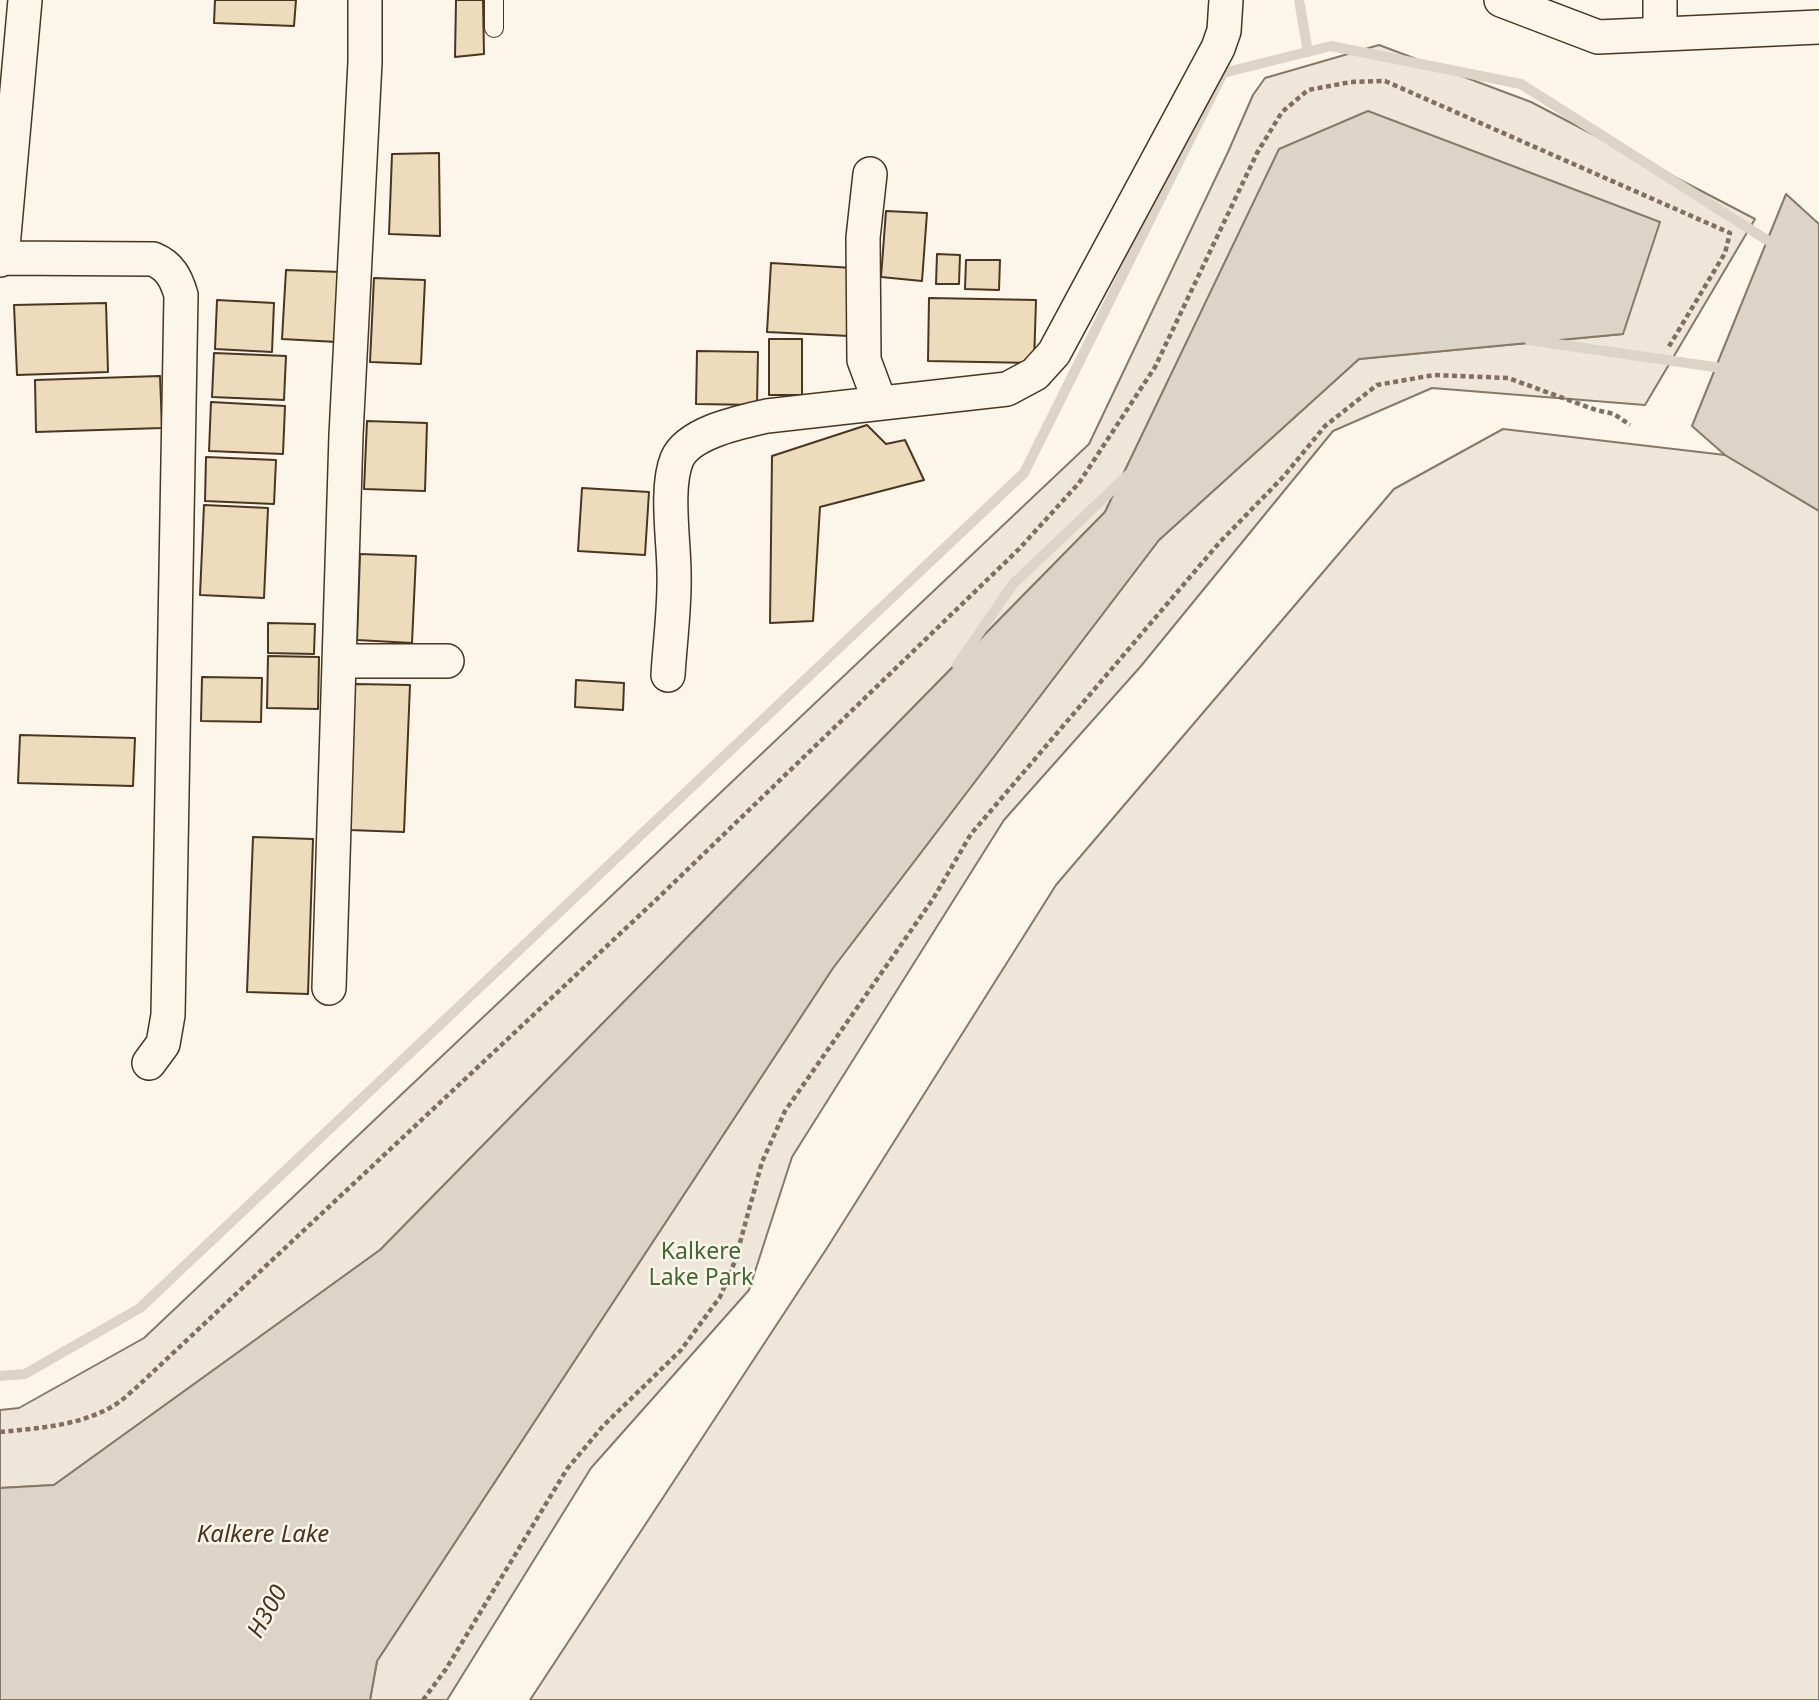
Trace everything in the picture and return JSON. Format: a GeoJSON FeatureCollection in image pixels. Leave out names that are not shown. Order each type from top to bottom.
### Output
{"type":"FeatureCollection","features":[{"type":"Feature","properties":{"kind":"street"},"geometry":{"type":"LineString","coordinates":[[25,0],[1,259],[153,259],[171,272],[181,295],[168,1015],[163,1044],[149,1063]]}},
{"type":"Feature","properties":{"kind":"street"},"geometry":{"type":"LineString","coordinates":[[329,988],[346,435],[365,62],[365,0]]}},
{"type":"Feature","properties":{"kind":"street"},"geometry":{"type":"LineString","coordinates":[[668,675],[675,575],[671,492],[677,458],[696,440],[730,425],[792,412],[1007,389],[1035,374],[1054,353],[1217,48],[1224,31],[1226,0]]}},
{"type":"Feature","properties":{"kind":"street"},"geometry":{"type":"LineString","coordinates":[[1501,0],[1598,37],[1819,27]]}},
{"type":"Feature","properties":{"kind":"street"},"geometry":{"type":"LineString","coordinates":[[1660,0],[1660,34]]}},
{"type":"Feature","properties":{"kind":"street"},"geometry":{"type":"LineString","coordinates":[[870,174],[863,238],[864,360],[880,403]]}},
{"type":"Feature","properties":{"kind":"street"},"geometry":{"type":"LineString","coordinates":[[340,661],[447,661]]}},
{"type":"Feature","properties":{"kind":"lane"},"geometry":{"type":"LineString","coordinates":[[494,0],[494,28]]}},
{"type":"Feature","properties":{"kind":"path"},"geometry":{"type":"LineString","coordinates":[[0,1432],[57,1426],[88,1418],[114,1406],[139,1385],[658,898],[1019,549],[1079,483],[1156,367],[1257,153],[1282,112],[1308,90],[1351,82],[1385,81],[1730,233],[1725,253],[1668,348]]}},
{"type":"Feature","properties":{"kind":"path"},"geometry":{"type":"LineString","coordinates":[[423,1700],[446,1670],[567,1469],[603,1426],[681,1350],[720,1297],[735,1261],[762,1162],[785,1111],[933,899],[971,834],[1219,543],[1284,476],[1325,426],[1377,385],[1434,374],[1508,378],[1614,414],[1630,425]]}},
{"type":"Feature","properties":{"kind":"green space","name":"Kalkere Lake Park"},"geometry":{"type":"Polygon","coordinates":[[[1379,45],[1531,102],[1755,219],[1645,405],[1432,388],[1333,431],[1141,666],[1004,820],[792,1157],[749,1290],[591,1468],[447,1700],[370,1700],[377,1661],[833,968],[1159,540],[1359,359],[1623,334],[1280,149],[1105,512],[380,1250],[54,1485],[0,1488],[0,1410],[19,1408],[144,1338],[1089,444],[1253,95],[1265,78],[1379,45]]]}},
{"type":"Feature","properties":{"kind":"green space"},"geometry":{"type":"Polygon","coordinates":[[[1503,429],[1725,455],[1819,511],[1819,1700],[530,1700],[827,1248],[1056,885],[1394,489],[1503,429]]]}},
{"type":"Feature","properties":{"kind":"water","name":"Kalkere Lake"},"geometry":{"type":"Polygon","coordinates":[[[1368,111],[1660,222],[1623,334],[1359,359],[1159,540],[833,968],[377,1661],[370,1700],[0,1700],[0,1488],[54,1485],[380,1250],[1105,512],[1279,149],[1368,111]]]}},
{"type":"Feature","properties":{"kind":"water"},"geometry":{"type":"Polygon","coordinates":[[[1786,194],[1819,224],[1819,511],[1725,455],[1692,426],[1786,194]]]}},
{"type":"Feature","properties":{"kind":"building"},"geometry":{"type":"Polygon","coordinates":[[[215,0],[296,0],[294,26],[214,23],[215,0]]]}},
{"type":"Feature","properties":{"kind":"building"},"geometry":{"type":"Polygon","coordinates":[[[456,0],[483,0],[484,54],[455,57],[456,0]]]}},
{"type":"Feature","properties":{"kind":"building"},"geometry":{"type":"Polygon","coordinates":[[[439,153],[440,236],[389,234],[392,154],[439,153]]]}},
{"type":"Feature","properties":{"kind":"building"},"geometry":{"type":"Polygon","coordinates":[[[886,211],[927,213],[922,281],[881,277],[886,211]]]}},
{"type":"Feature","properties":{"kind":"building"},"geometry":{"type":"Polygon","coordinates":[[[937,254],[960,255],[959,284],[936,284],[937,254]]]}},
{"type":"Feature","properties":{"kind":"building"},"geometry":{"type":"Polygon","coordinates":[[[966,260],[1000,260],[999,290],[965,289],[966,260]]]}},
{"type":"Feature","properties":{"kind":"building"},"geometry":{"type":"Polygon","coordinates":[[[771,263],[853,268],[849,336],[767,332],[771,263]]]}},
{"type":"Feature","properties":{"kind":"building"},"geometry":{"type":"Polygon","coordinates":[[[286,270],[341,272],[337,342],[282,339],[286,270]]]}},
{"type":"Feature","properties":{"kind":"building"},"geometry":{"type":"Polygon","coordinates":[[[374,278],[425,280],[421,364],[370,362],[374,278]]]}},
{"type":"Feature","properties":{"kind":"building"},"geometry":{"type":"Polygon","coordinates":[[[929,298],[1036,300],[1034,363],[928,361],[929,298]]]}},
{"type":"Feature","properties":{"kind":"building"},"geometry":{"type":"Polygon","coordinates":[[[217,300],[274,303],[272,352],[215,349],[217,300]]]}},
{"type":"Feature","properties":{"kind":"building"},"geometry":{"type":"Polygon","coordinates":[[[106,303],[108,372],[17,375],[14,305],[106,303]]]}},
{"type":"Feature","properties":{"kind":"building"},"geometry":{"type":"Polygon","coordinates":[[[769,339],[802,339],[802,395],[769,395],[769,339]]]}},
{"type":"Feature","properties":{"kind":"building"},"geometry":{"type":"Polygon","coordinates":[[[697,351],[758,352],[757,405],[696,404],[697,351]]]}},
{"type":"Feature","properties":{"kind":"building"},"geometry":{"type":"Polygon","coordinates":[[[214,353],[286,356],[284,400],[212,397],[214,353]]]}},
{"type":"Feature","properties":{"kind":"building"},"geometry":{"type":"Polygon","coordinates":[[[160,376],[162,428],[36,432],[35,380],[160,376]]]}},
{"type":"Feature","properties":{"kind":"building"},"geometry":{"type":"Polygon","coordinates":[[[211,402],[285,406],[283,454],[209,451],[211,402]]]}},
{"type":"Feature","properties":{"kind":"building"},"geometry":{"type":"Polygon","coordinates":[[[367,421],[427,423],[425,491],[364,489],[367,421]]]}},
{"type":"Feature","properties":{"kind":"building"},"geometry":{"type":"Polygon","coordinates":[[[867,425],[886,444],[905,440],[924,480],[820,507],[813,621],[770,623],[772,456],[867,425]]]}},
{"type":"Feature","properties":{"kind":"building"},"geometry":{"type":"Polygon","coordinates":[[[206,457],[276,460],[274,504],[205,501],[206,457]]]}},
{"type":"Feature","properties":{"kind":"building"},"geometry":{"type":"Polygon","coordinates":[[[582,488],[649,492],[645,555],[578,551],[582,488]]]}},
{"type":"Feature","properties":{"kind":"building"},"geometry":{"type":"Polygon","coordinates":[[[204,505],[268,508],[264,598],[200,595],[204,505]]]}},
{"type":"Feature","properties":{"kind":"building"},"geometry":{"type":"Polygon","coordinates":[[[360,554],[416,556],[412,643],[357,640],[360,554]]]}},
{"type":"Feature","properties":{"kind":"building"},"geometry":{"type":"Polygon","coordinates":[[[268,623],[315,624],[314,654],[268,653],[268,623]]]}},
{"type":"Feature","properties":{"kind":"building"},"geometry":{"type":"Polygon","coordinates":[[[268,656],[319,657],[318,709],[267,708],[268,656]]]}},
{"type":"Feature","properties":{"kind":"building"},"geometry":{"type":"Polygon","coordinates":[[[202,677],[262,678],[261,722],[201,721],[202,677]]]}},
{"type":"Feature","properties":{"kind":"building"},"geometry":{"type":"Polygon","coordinates":[[[576,680],[624,683],[623,710],[575,707],[576,680]]]}},
{"type":"Feature","properties":{"kind":"building"},"geometry":{"type":"Polygon","coordinates":[[[354,684],[410,685],[404,832],[349,830],[354,684]]]}},
{"type":"Feature","properties":{"kind":"building"},"geometry":{"type":"Polygon","coordinates":[[[20,735],[135,738],[133,786],[18,783],[20,735]]]}},
{"type":"Feature","properties":{"kind":"building"},"geometry":{"type":"Polygon","coordinates":[[[253,837],[313,839],[308,994],[247,992],[253,837]]]}},
{"type":"Feature","properties":{"kind":"waterway"},"geometry":{"type":"LineString","coordinates":[[1299,0],[1308,52]]}},
{"type":"Feature","properties":{"kind":"waterway"},"geometry":{"type":"LineString","coordinates":[[0,1376],[25,1374],[140,1308],[1024,473],[1223,73],[1331,46],[1521,84],[1778,247]]}},
{"type":"Feature","properties":{"kind":"waterway"},"geometry":{"type":"LineString","coordinates":[[1529,340],[1728,369]]}},
{"type":"Feature","properties":{"kind":"waterway"},"geometry":{"type":"LineString","coordinates":[[957,665],[1013,584],[1128,475]]}},
{"type":"Feature","properties":{"kind":"water label","name":"H300"},"geometry":{"type":"Point","coordinates":[268,1612]}}]}
